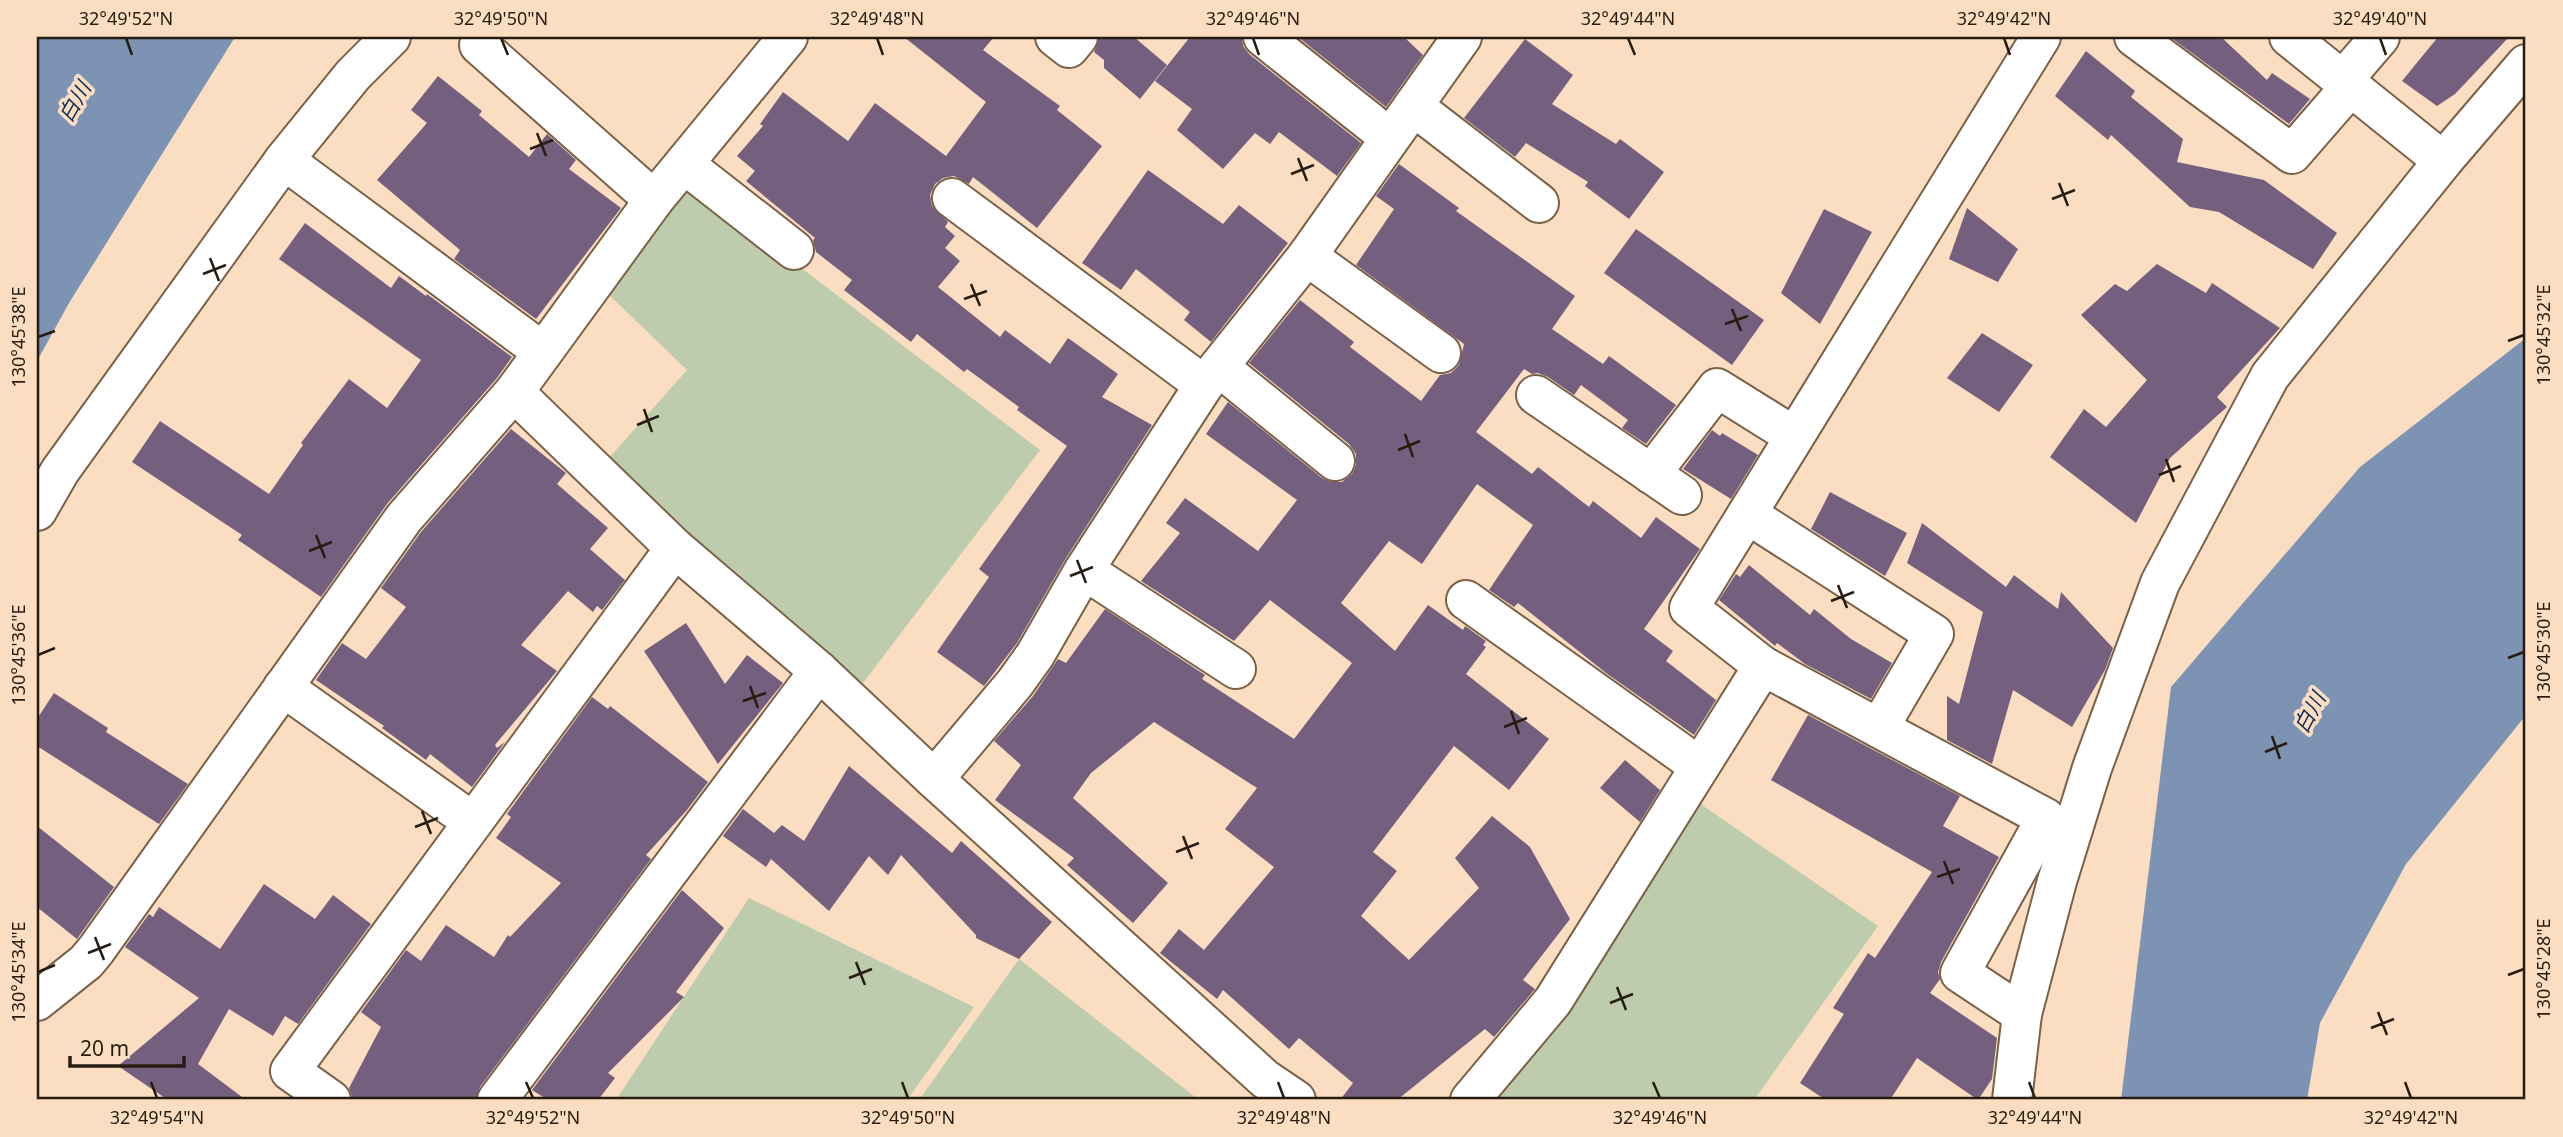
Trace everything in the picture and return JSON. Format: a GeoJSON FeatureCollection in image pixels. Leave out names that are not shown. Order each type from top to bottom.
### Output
{"type":"FeatureCollection","features":[{"type":"Feature","properties":{"kind":"street"},"geometry":{"type":"LineString","coordinates":[[37,511],[60,471],[284,160],[353,75],[391,37]]}},
{"type":"Feature","properties":{"kind":"street"},"geometry":{"type":"LineString","coordinates":[[37,1001],[86,962],[96,950],[404,518],[514,391],[654,200],[788,37]]}},
{"type":"Feature","properties":{"kind":"street"},"geometry":{"type":"LineString","coordinates":[[1055,37],[1069,48],[1078,37]]}},
{"type":"Feature","properties":{"kind":"street"},"geometry":{"type":"LineString","coordinates":[[1263,37],[1390,138]]}},
{"type":"Feature","properties":{"kind":"street"},"geometry":{"type":"LineString","coordinates":[[2022,1014],[1960,973],[2046,818],[1763,666],[1689,608],[2041,37]]}},
{"type":"Feature","properties":{"kind":"street"},"geometry":{"type":"LineString","coordinates":[[2134,37],[2292,154],[2380,37]]}},
{"type":"Feature","properties":{"kind":"street"},"geometry":{"type":"LineString","coordinates":[[2289,37],[2443,161]]}},
{"type":"Feature","properties":{"kind":"street"},"geometry":{"type":"LineString","coordinates":[[934,779],[1015,683],[1084,570],[1211,376],[1307,256],[1413,106],[1451,41]]}},
{"type":"Feature","properties":{"kind":"street"},"geometry":{"type":"LineString","coordinates":[[479,45],[654,200]]}},
{"type":"Feature","properties":{"kind":"street"},"geometry":{"type":"LineString","coordinates":[[2012,1100],[2022,1014],[2057,881],[2092,768],[2160,583],[2270,376],[2443,161],[2526,64]]}},
{"type":"Feature","properties":{"kind":"street"},"geometry":{"type":"LineString","coordinates":[[1413,106],[1539,204]]}},
{"type":"Feature","properties":{"kind":"street"},"geometry":{"type":"LineString","coordinates":[[284,160],[543,352]]}},
{"type":"Feature","properties":{"kind":"street"},"geometry":{"type":"LineString","coordinates":[[684,164],[794,250]]}},
{"type":"Feature","properties":{"kind":"street"},"geometry":{"type":"LineString","coordinates":[[952,198],[1335,461]]}},
{"type":"Feature","properties":{"kind":"street"},"geometry":{"type":"LineString","coordinates":[[1307,256],[1441,353]]}},
{"type":"Feature","properties":{"kind":"street"},"geometry":{"type":"LineString","coordinates":[[1651,474],[1717,388],[1794,436]]}},
{"type":"Feature","properties":{"kind":"street"},"geometry":{"type":"LineString","coordinates":[[514,391],[675,548],[819,671],[1265,1079],[1296,1100]]}},
{"type":"Feature","properties":{"kind":"street"},"geometry":{"type":"LineString","coordinates":[[1536,395],[1682,495]]}},
{"type":"Feature","properties":{"kind":"street"},"geometry":{"type":"LineString","coordinates":[[1747,514],[1934,634],[1879,728]]}},
{"type":"Feature","properties":{"kind":"street"},"geometry":{"type":"LineString","coordinates":[[331,1100],[290,1072],[675,548]]}},
{"type":"Feature","properties":{"kind":"street"},"geometry":{"type":"LineString","coordinates":[[1084,570],[1236,669]]}},
{"type":"Feature","properties":{"kind":"street"},"geometry":{"type":"LineString","coordinates":[[1466,600],[1699,766]]}},
{"type":"Feature","properties":{"kind":"street"},"geometry":{"type":"LineString","coordinates":[[1470,1100],[1553,1001],[1763,666]]}},
{"type":"Feature","properties":{"kind":"street"},"geometry":{"type":"LineString","coordinates":[[497,1100],[819,671]]}},
{"type":"Feature","properties":{"kind":"street"},"geometry":{"type":"LineString","coordinates":[[284,687],[473,822]]}},
{"type":"Feature","properties":{"kind":"green space"},"geometry":{"type":"Polygon","coordinates":[[[691,184],[1040,450],[863,683],[728,575],[608,459],[687,370],[605,291],[691,184]]]}},
{"type":"Feature","properties":{"kind":"green space"},"geometry":{"type":"Polygon","coordinates":[[[1699,803],[1878,926],[1754,1100],[1488,1100],[1699,803]]]}},
{"type":"Feature","properties":{"kind":"green space"},"geometry":{"type":"Polygon","coordinates":[[[749,898],[974,1007],[907,1100],[616,1100],[749,898]]]}},
{"type":"Feature","properties":{"kind":"green space"},"geometry":{"type":"Polygon","coordinates":[[[1019,959],[1199,1100],[919,1100],[1019,959]]]}},
{"type":"Feature","properties":{"kind":"water","name":"白川"},"geometry":{"type":"Polygon","coordinates":[[[37,37],[235,37],[69,303],[37,361],[37,37]]]}},
{"type":"Feature","properties":{"kind":"water","name":"白川"},"geometry":{"type":"Polygon","coordinates":[[[2526,338],[2526,715],[2406,864],[2320,1023],[2307,1100],[2121,1100],[2171,687],[2360,467],[2526,338]]]}},
{"type":"Feature","properties":{"kind":"building"},"geometry":{"type":"Polygon","coordinates":[[[904,37],[994,37],[983,50],[1060,106],[1057,110],[1102,146],[1037,228],[973,177],[969,184],[954,176],[943,178],[935,184],[930,195],[932,206],[948,222],[945,227],[955,236],[945,248],[960,261],[938,287],[1000,337],[1005,330],[1050,364],[1068,338],[1118,374],[1102,397],[1152,425],[1066,558],[1017,643],[984,686],[937,652],[989,577],[979,569],[1067,446],[1017,410],[1019,407],[967,369],[964,372],[917,334],[911,342],[844,290],[852,280],[816,252],[813,240],[815,238],[746,181],[755,171],[737,156],[763,126],[760,124],[783,92],[848,141],[875,103],[946,156],[986,102],[904,37]]]}},
{"type":"Feature","properties":{"kind":"building"},"geometry":{"type":"Polygon","coordinates":[[[1099,37],[1134,37],[1167,65],[1140,99],[1104,68],[1104,60],[1094,52],[1099,37]]]}},
{"type":"Feature","properties":{"kind":"building"},"geometry":{"type":"Polygon","coordinates":[[[1190,37],[1242,37],[1243,46],[1249,54],[1361,143],[1337,176],[1279,132],[1270,144],[1255,133],[1223,169],[1177,130],[1192,109],[1155,81],[1190,37]]]}},
{"type":"Feature","properties":{"kind":"building"},"geometry":{"type":"Polygon","coordinates":[[[1298,37],[1404,37],[1423,55],[1386,107],[1298,37]]]}},
{"type":"Feature","properties":{"kind":"building"},"geometry":{"type":"Polygon","coordinates":[[[2170,37],[2221,37],[2267,80],[2272,73],[2310,99],[2289,124],[2170,37]]]}},
{"type":"Feature","properties":{"kind":"building"},"geometry":{"type":"Polygon","coordinates":[[[2438,37],[2509,37],[2455,94],[2437,106],[2402,81],[2438,37]]]}},
{"type":"Feature","properties":{"kind":"building"},"geometry":{"type":"Polygon","coordinates":[[[1525,39],[1573,75],[1552,104],[1616,144],[1620,139],[1664,172],[1629,219],[1585,186],[1588,182],[1526,143],[1515,157],[1464,118],[1525,39]]]}},
{"type":"Feature","properties":{"kind":"building"},"geometry":{"type":"Polygon","coordinates":[[[2086,51],[2135,91],[2131,97],[2183,139],[2177,162],[2264,180],[2337,233],[2313,269],[2219,212],[2190,207],[2111,135],[2108,140],[2055,96],[2086,51]]]}},
{"type":"Feature","properties":{"kind":"building"},"geometry":{"type":"Polygon","coordinates":[[[438,76],[482,111],[479,115],[529,157],[547,134],[576,160],[569,169],[621,208],[536,319],[454,259],[460,250],[377,180],[427,123],[411,110],[438,76]]]}},
{"type":"Feature","properties":{"kind":"building"},"geometry":{"type":"Polygon","coordinates":[[[1399,164],[1459,208],[1456,211],[1575,296],[1552,329],[1603,364],[1609,356],[1676,405],[1646,444],[1622,428],[1628,420],[1581,385],[1574,395],[1548,377],[1532,374],[1524,369],[1476,432],[1532,474],[1538,467],[1589,507],[1593,501],[1641,538],[1656,517],[1700,549],[1644,629],[1673,651],[1666,661],[1716,700],[1694,735],[1606,673],[1518,603],[1514,607],[1489,590],[1533,525],[1477,484],[1422,564],[1389,541],[1341,603],[1395,651],[1428,605],[1463,630],[1465,626],[1486,641],[1483,645],[1486,647],[1466,674],[1549,739],[1509,790],[1454,746],[1373,852],[1397,871],[1361,916],[1409,960],[1479,888],[1455,858],[1492,816],[1530,847],[1570,919],[1523,980],[1535,989],[1494,1037],[1485,1029],[1397,1100],[1340,1100],[1353,1083],[1299,1038],[1289,1049],[1223,990],[1217,999],[1160,953],[1179,929],[1204,950],[1274,867],[1225,829],[1257,788],[1154,722],[1091,773],[1073,798],[1168,883],[1133,923],[1067,865],[1074,858],[995,800],[1021,765],[994,741],[1033,696],[1058,659],[1066,663],[1105,609],[1205,675],[1202,679],[1294,739],[1352,663],[1270,600],[1234,641],[1141,581],[1180,533],[1166,523],[1185,498],[1258,551],[1297,500],[1206,434],[1228,402],[1322,478],[1331,482],[1342,482],[1352,474],[1356,465],[1356,454],[1349,444],[1249,363],[1300,300],[1354,342],[1350,347],[1421,401],[1440,375],[1451,373],[1459,365],[1464,344],[1356,265],[1394,209],[1376,196],[1399,164]]]}},
{"type":"Feature","properties":{"kind":"building"},"geometry":{"type":"Polygon","coordinates":[[[1148,170],[1223,224],[1239,205],[1288,243],[1211,342],[1184,320],[1190,312],[1136,269],[1121,290],[1082,263],[1148,170]]]}},
{"type":"Feature","properties":{"kind":"building"},"geometry":{"type":"Polygon","coordinates":[[[1967,208],[2018,249],[1998,282],[1949,259],[1967,208]]]}},
{"type":"Feature","properties":{"kind":"building"},"geometry":{"type":"Polygon","coordinates":[[[1824,209],[1872,232],[1820,324],[1781,293],[1824,209]]]}},
{"type":"Feature","properties":{"kind":"building"},"geometry":{"type":"Polygon","coordinates":[[[305,223],[391,288],[399,276],[512,357],[497,378],[387,504],[321,597],[238,540],[242,535],[132,462],[160,421],[269,494],[303,445],[301,443],[349,379],[387,408],[421,360],[279,259],[305,223]]]}},
{"type":"Feature","properties":{"kind":"building"},"geometry":{"type":"Polygon","coordinates":[[[1636,229],[1764,320],[1732,365],[1604,273],[1636,229]]]}},
{"type":"Feature","properties":{"kind":"building"},"geometry":{"type":"Polygon","coordinates":[[[2157,264],[2206,293],[2212,283],[2280,328],[2217,397],[2227,407],[2170,458],[2136,523],[2050,457],[2084,409],[2106,427],[2147,380],[2081,315],[2115,284],[2127,291],[2157,264]]]}},
{"type":"Feature","properties":{"kind":"building"},"geometry":{"type":"Polygon","coordinates":[[[1982,333],[2033,365],[1999,412],[1947,378],[1982,333]]]}},
{"type":"Feature","properties":{"kind":"building"},"geometry":{"type":"Polygon","coordinates":[[[511,429],[566,473],[557,484],[608,528],[590,549],[625,580],[602,610],[597,606],[593,612],[568,591],[521,645],[557,671],[495,745],[497,748],[505,742],[472,787],[430,754],[426,760],[382,728],[384,726],[316,680],[342,643],[366,659],[406,607],[381,588],[421,532],[511,429]]]}},
{"type":"Feature","properties":{"kind":"building"},"geometry":{"type":"Polygon","coordinates":[[[1712,430],[1720,436],[1722,433],[1758,455],[1731,499],[1683,469],[1712,430]]]}},
{"type":"Feature","properties":{"kind":"building"},"geometry":{"type":"Polygon","coordinates":[[[1830,492],[1907,533],[1885,576],[1811,529],[1830,492]]]}},
{"type":"Feature","properties":{"kind":"building"},"geometry":{"type":"Polygon","coordinates":[[[1922,523],[2006,587],[2014,575],[2058,609],[2061,592],[2113,648],[2105,670],[2072,727],[2013,690],[1992,764],[1947,740],[1947,696],[1959,704],[1983,612],[1907,563],[1922,523]]]}},
{"type":"Feature","properties":{"kind":"building"},"geometry":{"type":"Polygon","coordinates":[[[1749,565],[1810,615],[1814,609],[1851,639],[1892,663],[1871,699],[1805,664],[1777,643],[1775,646],[1719,600],[1736,574],[1740,577],[1749,565]]]}},
{"type":"Feature","properties":{"kind":"building"},"geometry":{"type":"Polygon","coordinates":[[[686,623],[725,684],[747,655],[783,683],[718,764],[644,651],[686,623]]]}},
{"type":"Feature","properties":{"kind":"building"},"geometry":{"type":"Polygon","coordinates":[[[54,693],[108,728],[106,732],[188,784],[159,824],[37,746],[37,719],[54,693]]]}},
{"type":"Feature","properties":{"kind":"building"},"geometry":{"type":"Polygon","coordinates":[[[592,697],[608,709],[610,706],[708,782],[687,810],[646,855],[651,859],[480,1087],[476,1100],[353,1100],[349,1088],[381,1027],[361,1012],[406,950],[421,961],[446,925],[494,957],[508,935],[510,937],[561,883],[496,838],[511,817],[507,814],[592,697]]]}},
{"type":"Feature","properties":{"kind":"building"},"geometry":{"type":"Polygon","coordinates":[[[1808,715],[1960,796],[1943,826],[1999,857],[1941,962],[1938,972],[1940,979],[1930,993],[1997,1038],[1992,1079],[1978,1100],[1917,1058],[1890,1100],[1826,1100],[1800,1083],[1844,1014],[1833,1008],[1868,953],[1875,958],[1932,872],[1771,780],[1808,715]]]}},
{"type":"Feature","properties":{"kind":"building"},"geometry":{"type":"Polygon","coordinates":[[[1625,760],[1660,790],[1640,822],[1600,788],[1625,760]]]}},
{"type":"Feature","properties":{"kind":"building"},"geometry":{"type":"Polygon","coordinates":[[[849,766],[952,853],[961,841],[1052,922],[1019,959],[976,938],[901,855],[888,875],[869,856],[829,911],[771,859],[766,867],[723,836],[743,809],[774,833],[782,825],[804,841],[849,766]]]}},
{"type":"Feature","properties":{"kind":"building"},"geometry":{"type":"Polygon","coordinates":[[[37,826],[114,887],[77,939],[37,907],[37,826]]]}},
{"type":"Feature","properties":{"kind":"building"},"geometry":{"type":"Polygon","coordinates":[[[264,884],[315,919],[333,895],[371,924],[298,1024],[285,1016],[273,1036],[229,1009],[198,1064],[246,1100],[168,1100],[118,1066],[199,998],[125,947],[149,914],[153,917],[159,907],[220,949],[264,884]]]}},
{"type":"Feature","properties":{"kind":"building"},"geometry":{"type":"Polygon","coordinates":[[[682,890],[724,928],[676,992],[684,997],[608,1073],[615,1078],[598,1100],[548,1100],[532,1090],[682,890]]]}}]}
